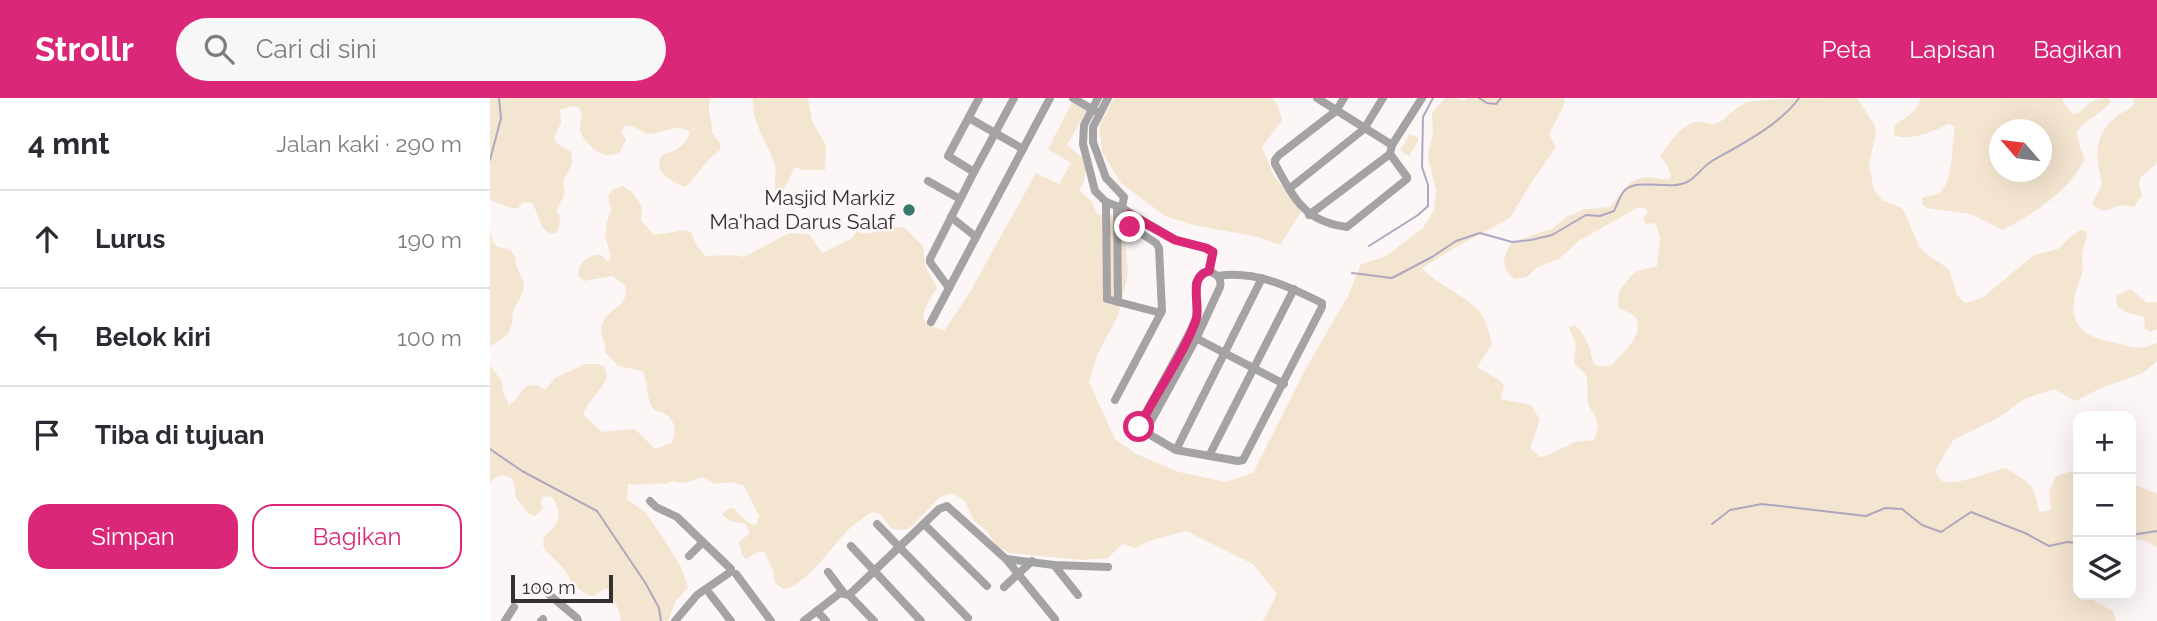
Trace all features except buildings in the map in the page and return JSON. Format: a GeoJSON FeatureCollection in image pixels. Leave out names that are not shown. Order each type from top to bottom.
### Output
{"type":"FeatureCollection","features":[{"type":"Feature","properties":{"kind":"street"},"geometry":{"type":"LineString","coordinates":[[949,288],[930,262],[1014,98]]}},
{"type":"Feature","properties":{"kind":"street"},"geometry":{"type":"LineString","coordinates":[[932,321],[1051,98]]}},
{"type":"Feature","properties":{"kind":"street"},"geometry":{"type":"LineString","coordinates":[[1073,98],[1096,111]]}},
{"type":"Feature","properties":{"kind":"street"},"geometry":{"type":"LineString","coordinates":[[1317,98],[1336,111],[1364,129],[1391,149],[1407,177],[1347,227],[1332,226],[1309,215],[1289,189],[1275,164],[1275,160],[1336,111],[1344,98]]}},
{"type":"Feature","properties":{"kind":"street"},"geometry":{"type":"LineString","coordinates":[[1289,189],[1364,129],[1383,98]]}},
{"type":"Feature","properties":{"kind":"street"},"geometry":{"type":"LineString","coordinates":[[1309,215],[1391,149],[1422,98]]}},
{"type":"Feature","properties":{"kind":"street"},"geometry":{"type":"LineString","coordinates":[[974,172],[948,156],[976,99]]}},
{"type":"Feature","properties":{"kind":"street"},"geometry":{"type":"LineString","coordinates":[[1100,100],[1093,137],[1106,178],[1124,197],[1117,229],[1118,302]]}},
{"type":"Feature","properties":{"kind":"street"},"geometry":{"type":"LineString","coordinates":[[1096,111],[1083,130],[1083,144],[1097,194],[1106,202],[1175,240],[1213,252],[1209,271]]}},
{"type":"Feature","properties":{"kind":"street"},"geometry":{"type":"LineString","coordinates":[[969,118],[1023,149]]}},
{"type":"Feature","properties":{"kind":"street"},"geometry":{"type":"LineString","coordinates":[[1083,144],[1093,137]]}},
{"type":"Feature","properties":{"kind":"street"},"geometry":{"type":"LineString","coordinates":[[1093,187],[1106,178]]}},
{"type":"Feature","properties":{"kind":"street"},"geometry":{"type":"LineString","coordinates":[[928,181],[960,199]]}},
{"type":"Feature","properties":{"kind":"street"},"geometry":{"type":"LineString","coordinates":[[1106,202],[1105,296],[1108,300],[1161,313]]}},
{"type":"Feature","properties":{"kind":"street"},"geometry":{"type":"LineString","coordinates":[[1115,400],[1161,313],[1159,248],[1156,243],[1130,227],[1123,210]]}},
{"type":"Feature","properties":{"kind":"street"},"geometry":{"type":"LineString","coordinates":[[951,217],[976,237]]}},
{"type":"Feature","properties":{"kind":"street"},"geometry":{"type":"LineString","coordinates":[[1106,228],[1117,229]]}},
{"type":"Feature","properties":{"kind":"street"},"geometry":{"type":"LineString","coordinates":[[1209,271],[1221,280],[1220,287],[1139,426],[1176,450],[1238,461],[1243,460],[1284,384],[1322,303],[1294,289],[1262,278],[1233,274],[1218,276]]}},
{"type":"Feature","properties":{"kind":"street"},"geometry":{"type":"LineString","coordinates":[[1201,318],[1196,283],[1202,274],[1209,271]]}},
{"type":"Feature","properties":{"kind":"street"},"geometry":{"type":"LineString","coordinates":[[1176,450],[1262,278]]}},
{"type":"Feature","properties":{"kind":"street"},"geometry":{"type":"LineString","coordinates":[[1209,456],[1294,289]]}},
{"type":"Feature","properties":{"kind":"street"},"geometry":{"type":"LineString","coordinates":[[1192,336],[1284,384]]}},
{"type":"Feature","properties":{"kind":"street"},"geometry":{"type":"LineString","coordinates":[[650,501],[656,507],[677,517],[731,570],[697,595],[675,621]]}},
{"type":"Feature","properties":{"kind":"street"},"geometry":{"type":"LineString","coordinates":[[804,621],[846,594],[947,506],[1006,559],[1055,620]]}},
{"type":"Feature","properties":{"kind":"street"},"geometry":{"type":"LineString","coordinates":[[877,524],[968,618]]}},
{"type":"Feature","properties":{"kind":"street"},"geometry":{"type":"LineString","coordinates":[[924,524],[987,586]]}},
{"type":"Feature","properties":{"kind":"street"},"geometry":{"type":"LineString","coordinates":[[689,556],[703,542]]}},
{"type":"Feature","properties":{"kind":"street"},"geometry":{"type":"LineString","coordinates":[[851,546],[920,621]]}},
{"type":"Feature","properties":{"kind":"street"},"geometry":{"type":"LineString","coordinates":[[1006,559],[1054,565],[1108,567]]}},
{"type":"Feature","properties":{"kind":"street"},"geometry":{"type":"LineString","coordinates":[[1004,587],[1032,561]]}},
{"type":"Feature","properties":{"kind":"street"},"geometry":{"type":"LineString","coordinates":[[1054,565],[1078,595]]}},
{"type":"Feature","properties":{"kind":"street"},"geometry":{"type":"LineString","coordinates":[[828,572],[874,621]]}},
{"type":"Feature","properties":{"kind":"street"},"geometry":{"type":"LineString","coordinates":[[736,574],[771,621]]}},
{"type":"Feature","properties":{"kind":"street"},"geometry":{"type":"LineString","coordinates":[[539,586],[578,621]]}},
{"type":"Feature","properties":{"kind":"street"},"geometry":{"type":"LineString","coordinates":[[710,594],[731,621]]}},
{"type":"Feature","properties":{"kind":"street"},"geometry":{"type":"LineString","coordinates":[[505,621],[514,607]]}},
{"type":"Feature","properties":{"kind":"street"},"geometry":{"type":"LineString","coordinates":[[817,611],[826,621]]}},
{"type":"Feature","properties":{"kind":"shaded area"},"geometry":{"type":"Polygon","coordinates":[[[490,98],[711,98],[709,107],[712,133],[720,143],[720,150],[686,187],[665,175],[659,166],[663,154],[680,147],[690,132],[674,128],[647,134],[625,125],[621,132],[626,139],[620,152],[605,155],[595,150],[583,138],[579,107],[560,110],[561,123],[554,137],[556,143],[571,152],[572,164],[563,181],[565,193],[556,211],[560,216],[559,228],[555,233],[549,233],[542,227],[531,202],[511,208],[490,200],[490,98]]]}},
{"type":"Feature","properties":{"kind":"shaded area"},"geometry":{"type":"Polygon","coordinates":[[[753,98],[808,98],[812,121],[826,146],[825,170],[803,170],[795,167],[784,189],[776,194],[775,166],[755,117],[753,98]]]}},
{"type":"Feature","properties":{"kind":"shaded area"},"geometry":{"type":"Polygon","coordinates":[[[1114,98],[1272,98],[1278,106],[1282,120],[1262,147],[1273,174],[1301,212],[1280,245],[1258,237],[1194,225],[1165,216],[1121,183],[1102,152],[1099,126],[1114,98]]]}},
{"type":"Feature","properties":{"kind":"shaded area"},"geometry":{"type":"Polygon","coordinates":[[[1445,98],[1464,101],[1467,98],[1564,98],[1565,103],[1549,134],[1556,147],[1510,218],[1422,268],[1471,303],[1483,317],[1492,344],[1477,367],[1504,385],[1501,399],[1531,405],[1540,420],[1530,448],[1540,457],[1575,442],[1594,440],[1598,426],[1588,404],[1587,378],[1575,365],[1576,345],[1569,327],[1575,325],[1582,334],[1595,365],[1612,365],[1632,343],[1638,330],[1635,316],[1618,307],[1619,291],[1637,271],[1657,266],[1660,239],[1657,226],[1646,224],[1643,218],[1648,213],[1645,208],[1639,207],[1580,240],[1560,258],[1536,268],[1527,277],[1515,279],[1510,275],[1504,262],[1506,252],[1512,242],[1552,229],[1566,217],[1585,209],[1610,207],[1626,187],[1636,180],[1649,177],[1671,178],[1668,166],[1660,156],[1675,136],[1690,124],[1717,123],[1748,102],[1857,98],[1875,126],[1869,165],[1874,190],[1882,200],[1903,209],[1919,246],[1949,269],[1957,295],[1965,303],[1982,298],[2034,255],[2058,249],[2082,229],[2087,232],[2082,255],[2083,272],[2073,309],[2079,326],[2097,338],[2129,346],[2139,348],[2157,343],[2157,361],[2143,373],[2101,388],[2075,401],[2054,389],[2024,399],[1998,418],[1953,440],[1935,471],[1942,481],[1955,482],[2006,468],[2021,477],[2033,489],[2039,512],[2051,510],[2049,492],[2056,476],[2073,471],[2073,600],[2095,600],[2113,611],[2116,621],[1263,621],[1277,594],[1253,564],[1186,531],[1149,541],[1135,548],[1122,544],[1108,558],[1083,560],[1009,553],[996,545],[987,531],[974,521],[964,500],[951,493],[939,498],[905,530],[892,529],[880,514],[870,513],[848,530],[809,574],[791,587],[783,589],[775,583],[773,570],[764,552],[757,552],[746,559],[742,555],[739,542],[750,533],[747,526],[730,521],[722,515],[727,509],[733,508],[747,521],[756,525],[759,516],[744,486],[732,482],[715,484],[702,477],[684,483],[672,481],[667,484],[628,484],[627,499],[645,512],[664,539],[681,567],[688,587],[675,602],[668,621],[621,621],[608,589],[605,588],[594,596],[588,595],[573,585],[565,570],[546,551],[543,545],[544,536],[554,528],[559,514],[552,497],[543,496],[543,508],[536,516],[527,512],[516,499],[511,478],[499,476],[490,484],[490,365],[502,382],[509,405],[526,386],[537,385],[545,390],[555,378],[585,364],[599,364],[605,368],[607,377],[583,414],[602,432],[635,429],[655,449],[671,443],[673,439],[673,423],[669,417],[651,405],[643,371],[618,366],[604,351],[606,347],[602,324],[623,302],[626,295],[625,285],[612,276],[584,281],[578,275],[582,263],[589,258],[601,255],[607,261],[610,260],[605,235],[611,210],[608,196],[613,189],[623,186],[633,193],[642,208],[641,220],[654,235],[685,230],[691,232],[705,256],[744,257],[789,233],[809,234],[822,253],[851,239],[857,231],[870,233],[890,225],[904,227],[923,246],[926,268],[937,288],[924,312],[925,322],[944,331],[970,292],[1036,173],[1059,184],[1071,163],[1048,149],[1072,102],[1087,110],[1067,145],[1083,158],[1085,174],[1079,190],[1092,202],[1097,214],[1123,216],[1128,274],[1118,316],[1097,355],[1089,382],[1115,439],[1136,454],[1179,472],[1226,482],[1253,473],[1305,370],[1348,296],[1361,264],[1385,257],[1423,228],[1434,210],[1436,191],[1428,157],[1433,132],[1432,113],[1445,98]]]}},
{"type":"Feature","properties":{"kind":"shaded area"},"geometry":{"type":"Polygon","coordinates":[[[1920,98],[2062,98],[2073,114],[2079,113],[2095,100],[2108,98],[2111,101],[2077,132],[2085,159],[2069,182],[2039,209],[2003,230],[1971,214],[1927,208],[1922,204],[1922,198],[1939,193],[1947,181],[1955,126],[1949,124],[1914,136],[1894,135],[1894,126],[1914,111],[1920,98]]]}},
{"type":"Feature","properties":{"kind":"shaded area"},"geometry":{"type":"Polygon","coordinates":[[[2133,98],[2157,98],[2157,163],[2141,177],[2139,183],[2142,196],[2134,207],[2122,205],[2104,211],[2092,205],[2102,184],[2098,165],[2100,139],[2109,124],[2135,103],[2133,98]]]}},
{"type":"Feature","properties":{"kind":"shaded area"},"geometry":{"type":"Polygon","coordinates":[[[1410,134],[1419,139],[1409,156],[1400,150],[1410,134]]]}},
{"type":"Feature","properties":{"kind":"shaded area"},"geometry":{"type":"Polygon","coordinates":[[[490,231],[495,245],[510,250],[515,256],[516,266],[524,284],[508,333],[490,346],[490,231]]]}},
{"type":"Feature","properties":{"kind":"shaded area"},"geometry":{"type":"Polygon","coordinates":[[[2130,289],[2147,303],[2157,302],[2157,329],[2151,332],[2145,329],[2144,317],[2118,307],[2116,296],[2130,289]]]}},
{"type":"Feature","properties":{"kind":"shaded area"},"geometry":{"type":"Polygon","coordinates":[[[2136,485],[2157,494],[2157,547],[2143,540],[2136,541],[2136,485]]]}},
{"type":"Feature","properties":{"kind":"waterway"},"geometry":{"type":"LineString","coordinates":[[490,160],[501,118],[499,98]]}},
{"type":"Feature","properties":{"kind":"waterway"},"geometry":{"type":"LineString","coordinates":[[1369,246],[1428,206],[1428,185],[1422,167],[1423,117],[1433,98]]}},
{"type":"Feature","properties":{"kind":"waterway"},"geometry":{"type":"LineString","coordinates":[[1479,98],[1496,104],[1501,98]]}},
{"type":"Feature","properties":{"kind":"waterway"},"geometry":{"type":"LineString","coordinates":[[1352,273],[1392,278],[1456,241],[1480,233],[1512,242],[1531,240],[1552,235],[1586,215],[1600,216],[1614,211],[1624,191],[1630,187],[1680,184],[1690,180],[1712,161],[1771,126],[1799,98]]}},
{"type":"Feature","properties":{"kind":"waterway"},"geometry":{"type":"LineString","coordinates":[[490,449],[522,471],[597,511],[646,584],[659,608],[661,621]]}},
{"type":"Feature","properties":{"kind":"waterway"},"geometry":{"type":"LineString","coordinates":[[1712,524],[1730,510],[1762,504],[1866,516],[1885,508],[1902,509],[1922,525],[1941,532],[1971,512],[2025,533],[2049,546],[2073,543]]}},
{"type":"Feature","properties":{"kind":"waterway"},"geometry":{"type":"LineString","coordinates":[[2136,534],[2157,531]]}},
{"type":"Feature","properties":{"kind":"place","name":"Masjid Markiz Ma'had Darus Salaf"},"geometry":{"type":"Point","coordinates":[909,210]}},
{"type":"Feature","properties":{"kind":"route"},"geometry":{"type":"LineString","coordinates":[[1130,227],[1129,214],[1175,240],[1213,252],[1209,271],[1202,274],[1196,283],[1197,316],[1139,427]]}}]}
